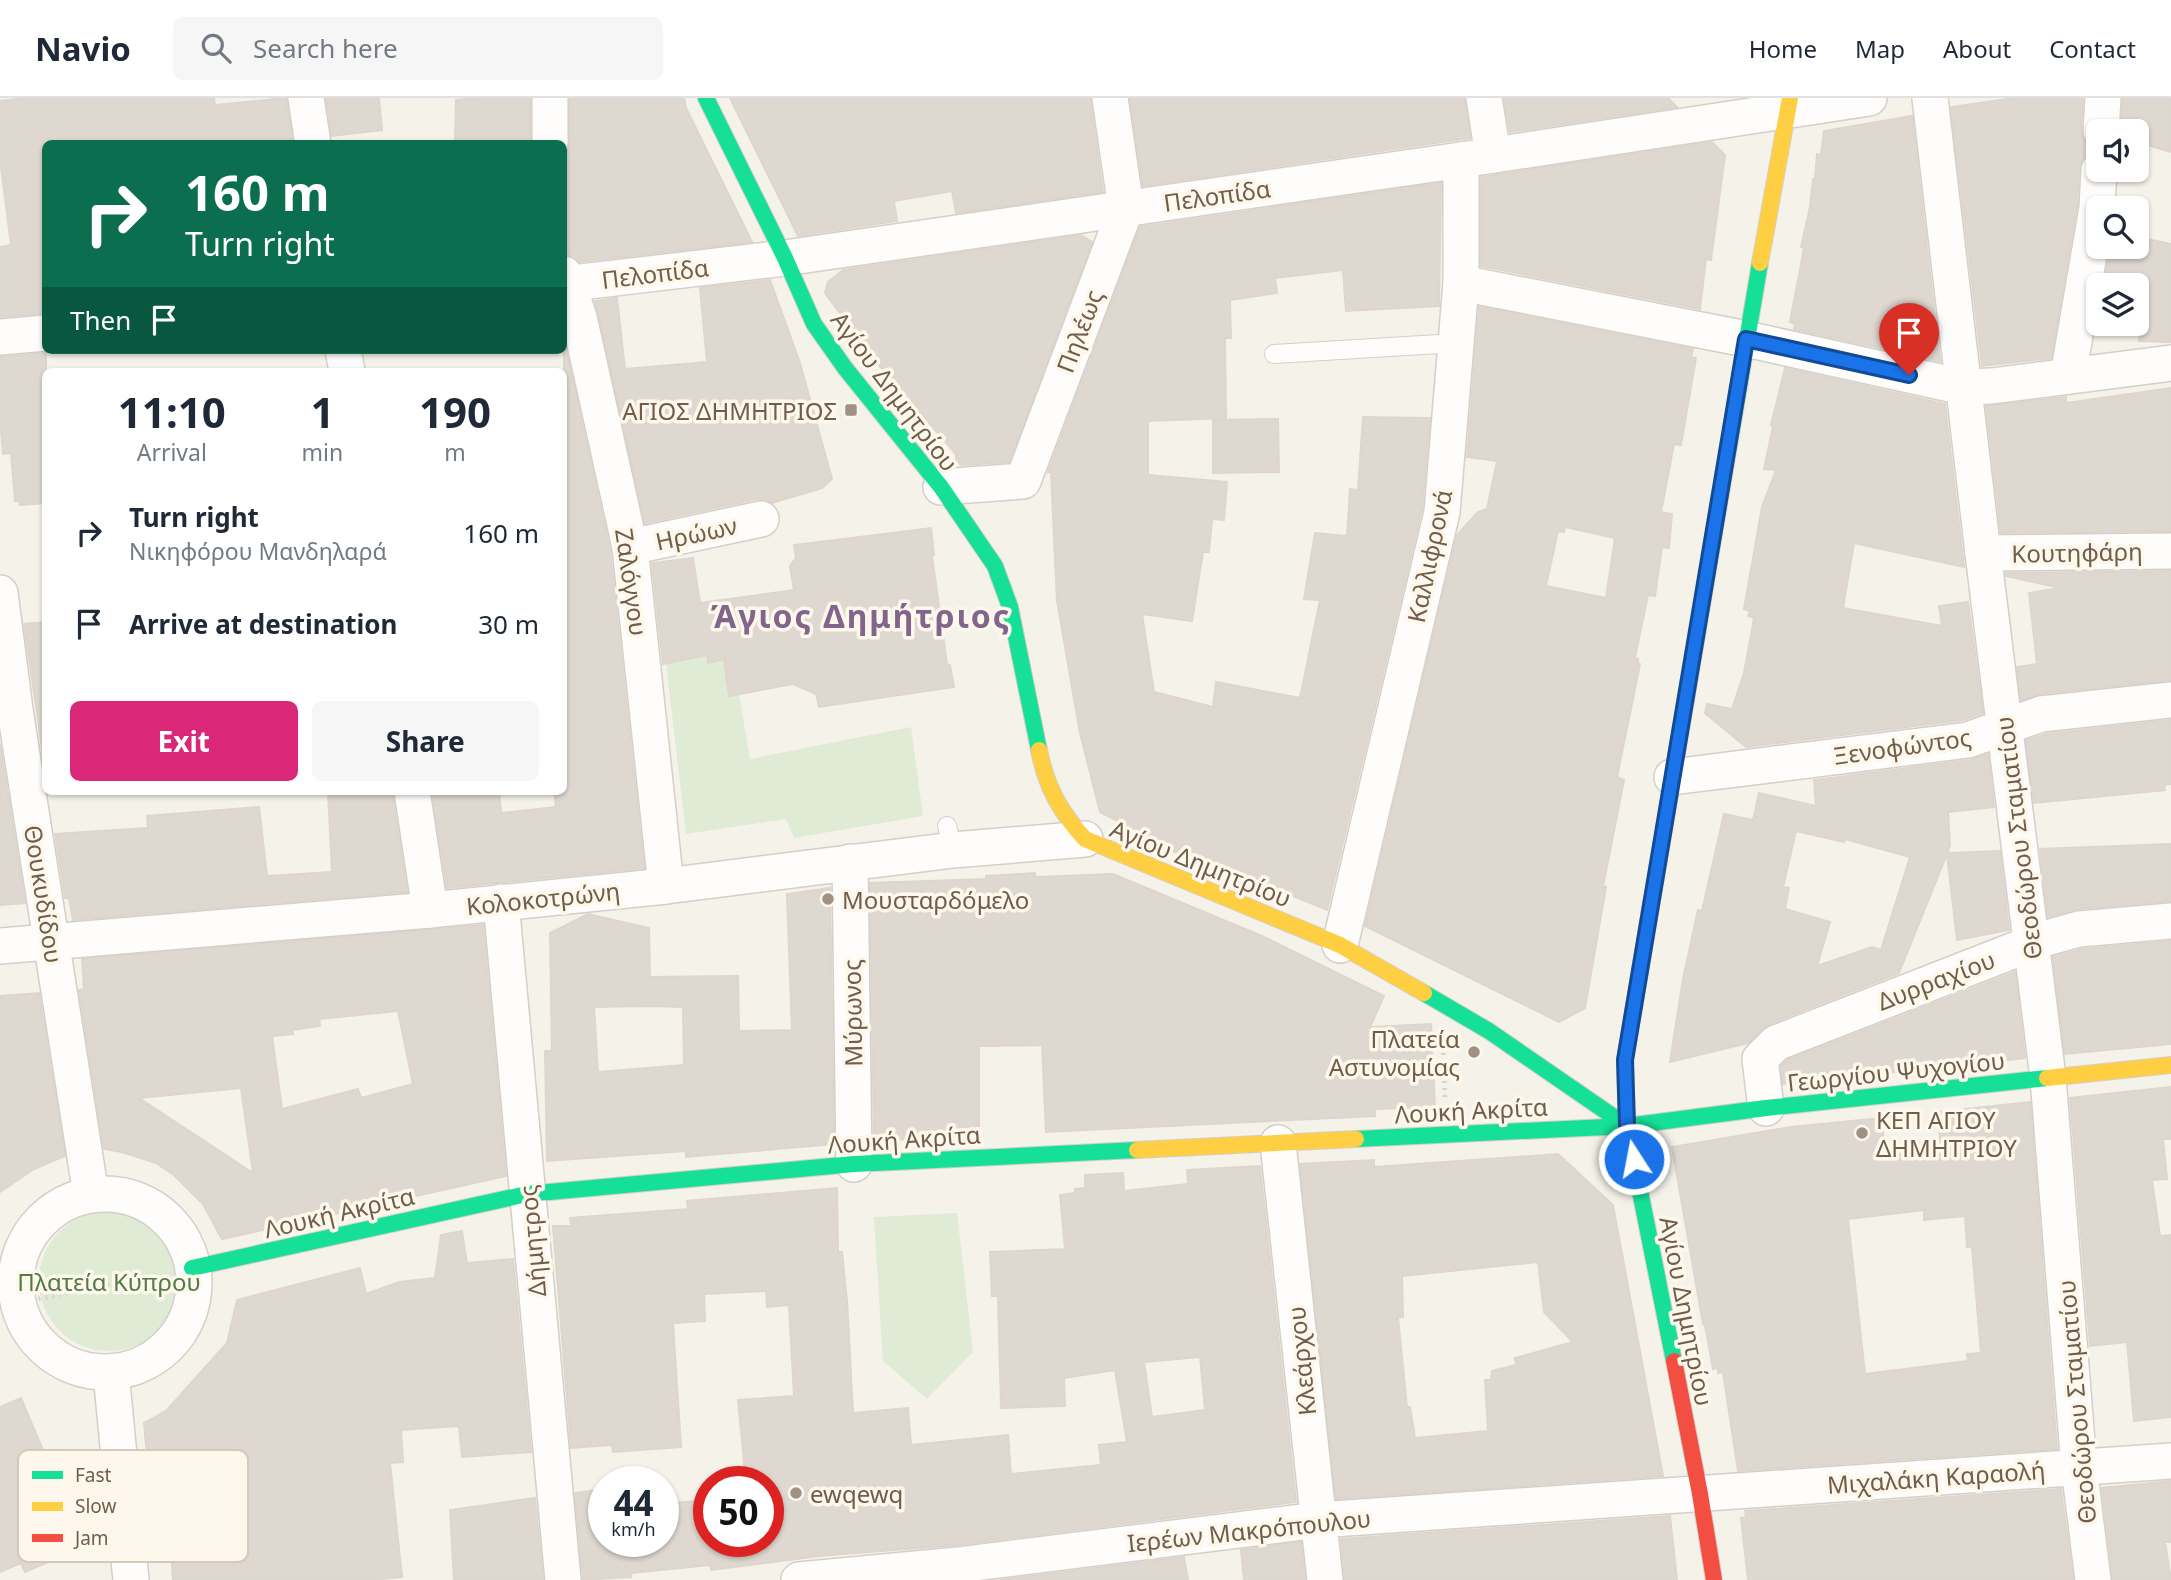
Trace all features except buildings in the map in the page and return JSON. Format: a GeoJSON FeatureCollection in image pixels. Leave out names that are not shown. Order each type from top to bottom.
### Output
{"type":"FeatureCollection","features":[{"type":"Feature","properties":{"kind":"main road","name":"Αγίου Δημητρίου"},"geometry":{"type":"LineString","coordinates":[[706,98],[785,258],[814,324],[867,396],[941,487],[995,566],[1010,607],[1044,774],[1053,798],[1065,818],[1085,839],[1340,945],[1517,1049],[1627,1126],[1700,1494],[1714,1580]]}},
{"type":"Feature","properties":{"kind":"main road"},"geometry":{"type":"LineString","coordinates":[[1627,1126],[1625,1060],[1746,339],[1789,104]]}},
{"type":"Feature","properties":{"kind":"main road","name":"Γεωργίου Ψυχογίου"},"geometry":{"type":"LineString","coordinates":[[1627,1126],[1766,1108],[2171,1065]]}},
{"type":"Feature","properties":{"kind":"main road","name":"Λουκή Ακρίτα"},"geometry":{"type":"LineString","coordinates":[[192,1268],[527,1194],[854,1164],[1627,1126]]}},
{"type":"Feature","properties":{"kind":"street"},"geometry":{"type":"LineString","coordinates":[[306,98],[312,140]]}},
{"type":"Feature","properties":{"kind":"street"},"geometry":{"type":"LineString","coordinates":[[550,98],[550,140]]}},
{"type":"Feature","properties":{"kind":"street","name":"Πηλέως"},"geometry":{"type":"LineString","coordinates":[[941,487],[1023,481],[1126,208],[1110,98]]}},
{"type":"Feature","properties":{"kind":"street","name":"Καλλιφρονά"},"geometry":{"type":"LineString","coordinates":[[1340,945],[1442,512],[1461,282],[1484,98]]}},
{"type":"Feature","properties":{"kind":"street","name":"Πελοπίδα"},"geometry":{"type":"LineString","coordinates":[[567,281],[785,258],[1477,158],[1789,104],[1869,98]]}},
{"type":"Feature","properties":{"kind":"street","name":"Θεοδώρου Σταματίου"},"geometry":{"type":"LineString","coordinates":[[1930,98],[2048,1078],[2079,1467],[2093,1580]]}},
{"type":"Feature","properties":{"kind":"street"},"geometry":{"type":"LineString","coordinates":[[2102,119],[2103,98]]}},
{"type":"Feature","properties":{"kind":"street"},"geometry":{"type":"LineString","coordinates":[[2068,376],[2097,208],[2098,182]]}},
{"type":"Feature","properties":{"kind":"street"},"geometry":{"type":"LineString","coordinates":[[1461,282],[1746,339],[1964,387],[1992,386],[2171,363]]}},
{"type":"Feature","properties":{"kind":"street","name":"Ζαλόγγου"},"geometry":{"type":"LineString","coordinates":[[567,286],[579,317],[630,548],[666,886]]}},
{"type":"Feature","properties":{"kind":"street"},"geometry":{"type":"LineString","coordinates":[[0,337],[42,333]]}},
{"type":"Feature","properties":{"kind":"street","name":"Ηρώων"},"geometry":{"type":"LineString","coordinates":[[630,548],[761,519]]}},
{"type":"Feature","properties":{"kind":"street","name":"Κουτηφάρη"},"geometry":{"type":"LineString","coordinates":[[1983,553],[2171,551]]}},
{"type":"Feature","properties":{"kind":"street","name":"Θουκυδίδου"},"geometry":{"type":"LineString","coordinates":[[0,593],[8,711],[51,942],[91,1195]]}},
{"type":"Feature","properties":{"kind":"street","name":"Ξενοφώντος"},"geometry":{"type":"LineString","coordinates":[[1672,777],[1968,740],[2042,714],[2171,700]]}},
{"type":"Feature","properties":{"kind":"street"},"geometry":{"type":"LineString","coordinates":[[413,795],[430,909]]}},
{"type":"Feature","properties":{"kind":"street","name":"Κολοκοτρώνη"},"geometry":{"type":"LineString","coordinates":[[0,946],[666,886],[850,862],[950,838],[1085,839]]}},
{"type":"Feature","properties":{"kind":"street","name":"Μύρωνος"},"geometry":{"type":"LineString","coordinates":[[850,862],[854,1164]]}},
{"type":"Feature","properties":{"kind":"street","name":"Δήμητρος"},"geometry":{"type":"LineString","coordinates":[[501,902],[563,1580]]}},
{"type":"Feature","properties":{"kind":"street","name":"Δυρραχίου"},"geometry":{"type":"LineString","coordinates":[[1766,1108],[1760,1059],[1776,1043],[2043,939],[2079,929],[2171,921]]}},
{"type":"Feature","properties":{"kind":"street","name":"Κλεάρχου"},"geometry":{"type":"LineString","coordinates":[[1278,1143],[1325,1580]]}},
{"type":"Feature","properties":{"kind":"street"},"geometry":{"type":"LineString","coordinates":[[91,1195],[131,1197],[158,1211],[178,1232],[188,1250],[192,1268],[194,1279],[191,1306],[184,1324],[173,1340],[151,1359],[111,1373],[74,1366],[54,1356],[9,1305],[23,1249],[31,1233],[57,1208],[91,1195]]}},
{"type":"Feature","properties":{"kind":"street"},"geometry":{"type":"LineString","coordinates":[[111,1373],[118,1450]]}},
{"type":"Feature","properties":{"kind":"street","name":"Μιχαλάκη Καραολή"},"geometry":{"type":"LineString","coordinates":[[1700,1494],[2171,1461]]}},
{"type":"Feature","properties":{"kind":"street","name":"Ιερέων Μακρόπουλου"},"geometry":{"type":"LineString","coordinates":[[799,1580],[947,1573],[1318,1520],[1700,1494]]}},
{"type":"Feature","properties":{"kind":"street"},"geometry":{"type":"LineString","coordinates":[[129,1562],[131,1580]]}},
{"type":"Feature","properties":{"kind":"lane"},"geometry":{"type":"LineString","coordinates":[[1274,354],[1456,343]]}},
{"type":"Feature","properties":{"kind":"path"},"geometry":{"type":"LineString","coordinates":[[1444,1004],[1446,1135]]}},
{"type":"Feature","properties":{"kind":"path"},"geometry":{"type":"LineString","coordinates":[[9,1305],[192,1268]]}},
{"type":"Feature","properties":{"kind":"green space"},"geometry":{"type":"Polygon","coordinates":[[[707,655],[708,663],[724,659],[729,695],[739,694],[750,759],[911,727],[923,816],[794,838],[786,819],[686,834],[666,663],[707,655]]]}},
{"type":"Feature","properties":{"kind":"green space","name":"Πλατεία Κύπρου"},"geometry":{"type":"Polygon","coordinates":[[[109,1211],[136,1216],[159,1231],[174,1254],[179,1281],[174,1308],[159,1331],[136,1346],[109,1351],[82,1346],[59,1331],[44,1308],[39,1281],[44,1254],[59,1231],[82,1216],[109,1211]]]}},
{"type":"Feature","properties":{"kind":"green space"},"geometry":{"type":"Polygon","coordinates":[[[957,1213],[973,1352],[927,1399],[883,1361],[874,1217],[957,1213]]]}},
{"type":"Feature","properties":{"kind":"traffic: fast"},"geometry":{"type":"LineString","coordinates":[[706,98],[785,258],[814,324],[845,368],[941,487],[995,566],[1010,607],[1039,750]]}},
{"type":"Feature","properties":{"kind":"traffic: fast"},"geometry":{"type":"LineString","coordinates":[[1686,699],[1760,263]]}},
{"type":"Feature","properties":{"kind":"traffic: fast"},"geometry":{"type":"LineString","coordinates":[[1652,900],[1625,1060],[1627,1126],[1674,1361]]}},
{"type":"Feature","properties":{"kind":"traffic: fast"},"geometry":{"type":"LineString","coordinates":[[1424,993],[1489,1031],[1627,1126]]}},
{"type":"Feature","properties":{"kind":"traffic: fast"},"geometry":{"type":"LineString","coordinates":[[1356,1139],[1627,1126],[1766,1108],[2047,1078]]}},
{"type":"Feature","properties":{"kind":"traffic: fast"},"geometry":{"type":"LineString","coordinates":[[192,1268],[527,1194],[854,1164],[1137,1150]]}},
{"type":"Feature","properties":{"kind":"traffic: slow"},"geometry":{"type":"LineString","coordinates":[[1760,263],[1790,98]]}},
{"type":"Feature","properties":{"kind":"traffic: slow"},"geometry":{"type":"LineString","coordinates":[[1039,750],[1055,798],[1085,839],[1340,945],[1424,993]]}},
{"type":"Feature","properties":{"kind":"traffic: slow"},"geometry":{"type":"LineString","coordinates":[[2047,1078],[2171,1065]]}},
{"type":"Feature","properties":{"kind":"traffic: slow"},"geometry":{"type":"LineString","coordinates":[[1137,1150],[1356,1139]]}},
{"type":"Feature","properties":{"kind":"traffic: jam"},"geometry":{"type":"LineString","coordinates":[[1652,900],[1686,699]]}},
{"type":"Feature","properties":{"kind":"traffic: jam"},"geometry":{"type":"LineString","coordinates":[[1674,1361],[1714,1580]]}},
{"type":"Feature","properties":{"kind":"place","name":"ΑΓΙΟΣ ΔΗΜΗΤΡΙΟΣ"},"geometry":{"type":"Point","coordinates":[851,410]}},
{"type":"Feature","properties":{"kind":"place","name":"Μουσταρδόμελο"},"geometry":{"type":"Point","coordinates":[828,899]}},
{"type":"Feature","properties":{"kind":"place","name":"Πλατεία Αστυνομίας"},"geometry":{"type":"Point","coordinates":[1474,1052]}},
{"type":"Feature","properties":{"kind":"place","name":"ΚΕΠ ΑΓΙΟΥ ΔΗΜΗΤΡΙΟΥ"},"geometry":{"type":"Point","coordinates":[1862,1133]}},
{"type":"Feature","properties":{"kind":"place","name":"ewqewq"},"geometry":{"type":"Point","coordinates":[796,1493]}},
{"type":"Feature","properties":{"kind":"district","name":"Άγιος Δημήτριος"},"geometry":{"type":"Point","coordinates":[861,615]}},
{"type":"Feature","properties":{"kind":"route"},"geometry":{"type":"LineString","coordinates":[[1634,1159],[1627,1126],[1625,1060],[1746,339],[1909,375]]}}]}
